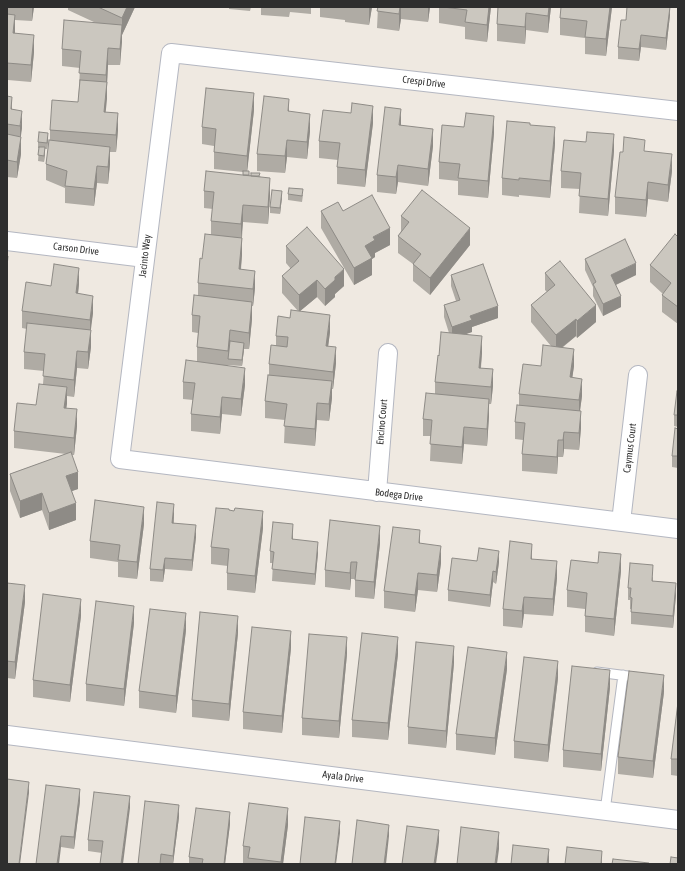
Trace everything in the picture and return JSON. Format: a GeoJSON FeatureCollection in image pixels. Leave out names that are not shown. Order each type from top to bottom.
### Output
{"type":"FeatureCollection","features":[{"type":"Feature","properties":{"kind":"street","name":"Crespi Drive"},"geometry":{"type":"LineString","coordinates":[[171,53],[678,111]]}},
{"type":"Feature","properties":{"kind":"street","name":"Jacinto Way"},"geometry":{"type":"LineString","coordinates":[[120,459],[171,53]]}},
{"type":"Feature","properties":{"kind":"street","name":"Carson Drive"},"geometry":{"type":"LineString","coordinates":[[7,241],[145,258]]}},
{"type":"Feature","properties":{"kind":"street","name":"Encino Court"},"geometry":{"type":"LineString","coordinates":[[377,492],[388,353]]}},
{"type":"Feature","properties":{"kind":"street","name":"Caymus Court"},"geometry":{"type":"LineString","coordinates":[[621,522],[638,375]]}},
{"type":"Feature","properties":{"kind":"street","name":"Bodega Drive"},"geometry":{"type":"LineString","coordinates":[[120,459],[377,492],[678,528]]}},
{"type":"Feature","properties":{"kind":"street","name":"Ayala Drive"},"geometry":{"type":"LineString","coordinates":[[7,734],[678,820]]}},
{"type":"Feature","properties":{"kind":"lane"},"geometry":{"type":"LineString","coordinates":[[588,671],[636,677]]}},
{"type":"Feature","properties":{"kind":"lane"},"geometry":{"type":"LineString","coordinates":[[605,811],[623,675]]}},
{"type":"Feature","properties":{"kind":"building"},"geometry":{"type":"Polygon","coordinates":[[[98,7],[127,7],[122,18],[98,7]]]}},
{"type":"Feature","properties":{"kind":"building"},"geometry":{"type":"Polygon","coordinates":[[[378,7],[400,7],[399,14],[377,11],[378,7]]]}},
{"type":"Feature","properties":{"kind":"building"},"geometry":{"type":"Polygon","coordinates":[[[443,7],[489,7],[487,25],[465,22],[467,10],[443,7]]]}},
{"type":"Feature","properties":{"kind":"building"},"geometry":{"type":"Polygon","coordinates":[[[498,7],[549,7],[548,16],[526,13],[525,27],[497,24],[498,7]]]}},
{"type":"Feature","properties":{"kind":"building"},"geometry":{"type":"Polygon","coordinates":[[[561,7],[610,7],[606,39],[585,37],[587,21],[560,18],[561,7]]]}},
{"type":"Feature","properties":{"kind":"building"},"geometry":{"type":"Polygon","coordinates":[[[627,7],[670,7],[666,38],[641,35],[639,49],[618,47],[621,20],[626,20],[627,7]]]}},
{"type":"Feature","properties":{"kind":"building"},"geometry":{"type":"Polygon","coordinates":[[[7,14],[15,15],[13,33],[34,35],[31,65],[7,63],[7,14]]]}},
{"type":"Feature","properties":{"kind":"building"},"geometry":{"type":"Polygon","coordinates":[[[64,20],[122,25],[120,49],[108,48],[106,75],[79,73],[81,51],[62,49],[64,20]]]}},
{"type":"Feature","properties":{"kind":"building"},"geometry":{"type":"Polygon","coordinates":[[[80,80],[107,82],[104,112],[118,113],[116,135],[50,130],[52,100],[78,102],[80,80]]]}},
{"type":"Feature","properties":{"kind":"building"},"geometry":{"type":"Polygon","coordinates":[[[206,88],[254,93],[247,156],[214,152],[216,129],[202,127],[206,88]]]}},
{"type":"Feature","properties":{"kind":"building"},"geometry":{"type":"Polygon","coordinates":[[[7,96],[12,97],[11,109],[22,111],[20,126],[7,124],[7,96]]]}},
{"type":"Feature","properties":{"kind":"building"},"geometry":{"type":"Polygon","coordinates":[[[264,96],[289,99],[288,111],[310,114],[307,142],[287,140],[285,156],[257,154],[264,96]]]}},
{"type":"Feature","properties":{"kind":"building"},"geometry":{"type":"Polygon","coordinates":[[[352,103],[373,106],[365,170],[337,167],[340,143],[319,141],[323,110],[351,113],[352,103]]]}},
{"type":"Feature","properties":{"kind":"building"},"geometry":{"type":"Polygon","coordinates":[[[385,107],[401,109],[399,125],[433,129],[428,169],[398,165],[396,177],[377,175],[385,107]]]}},
{"type":"Feature","properties":{"kind":"building"},"geometry":{"type":"Polygon","coordinates":[[[466,113],[494,116],[488,181],[458,178],[460,164],[439,162],[442,125],[464,127],[466,113]]]}},
{"type":"Feature","properties":{"kind":"building"},"geometry":{"type":"Polygon","coordinates":[[[507,121],[555,127],[550,181],[502,178],[507,121]]]}},
{"type":"Feature","properties":{"kind":"building"},"geometry":{"type":"Polygon","coordinates":[[[39,132],[48,133],[47,143],[38,142],[39,132]]]}},
{"type":"Feature","properties":{"kind":"building"},"geometry":{"type":"Polygon","coordinates":[[[587,132],[614,134],[608,199],[579,196],[581,173],[561,171],[564,140],[586,142],[587,132]]]}},
{"type":"Feature","properties":{"kind":"building"},"geometry":{"type":"Polygon","coordinates":[[[7,134],[21,137],[17,162],[7,160],[7,134]]]}},
{"type":"Feature","properties":{"kind":"building"},"geometry":{"type":"Polygon","coordinates":[[[624,137],[645,140],[644,151],[672,154],[668,185],[648,182],[646,200],[615,197],[620,152],[623,152],[624,137]]]}},
{"type":"Feature","properties":{"kind":"building"},"geometry":{"type":"Polygon","coordinates":[[[49,140],[110,147],[108,167],[97,166],[94,189],[65,186],[67,171],[46,164],[49,140]]]}},
{"type":"Feature","properties":{"kind":"building"},"geometry":{"type":"Polygon","coordinates":[[[39,147],[45,147],[44,156],[38,155],[39,147]]]}},
{"type":"Feature","properties":{"kind":"building"},"geometry":{"type":"Polygon","coordinates":[[[206,171],[270,178],[268,207],[243,205],[241,224],[211,221],[214,192],[204,191],[206,171]]]}},
{"type":"Feature","properties":{"kind":"building"},"geometry":{"type":"Polygon","coordinates":[[[243,171],[249,171],[249,175],[243,175],[243,171]]]}},
{"type":"Feature","properties":{"kind":"building"},"geometry":{"type":"Polygon","coordinates":[[[251,173],[260,173],[259,176],[251,176],[251,173]]]}},
{"type":"Feature","properties":{"kind":"building"},"geometry":{"type":"Polygon","coordinates":[[[289,188],[303,189],[302,196],[288,194],[289,188]]]}},
{"type":"Feature","properties":{"kind":"building"},"geometry":{"type":"Polygon","coordinates":[[[272,190],[282,191],[280,208],[270,207],[272,190]]]}},
{"type":"Feature","properties":{"kind":"building"},"geometry":{"type":"Polygon","coordinates":[[[422,190],[470,228],[430,278],[413,264],[421,254],[398,236],[409,222],[401,216],[422,190]]]}},
{"type":"Feature","properties":{"kind":"building"},"geometry":{"type":"Polygon","coordinates":[[[372,195],[390,228],[373,237],[375,240],[365,246],[372,258],[354,268],[321,211],[338,202],[343,211],[372,195]]]}},
{"type":"Feature","properties":{"kind":"building"},"geometry":{"type":"Polygon","coordinates":[[[307,227],[344,269],[325,289],[317,280],[299,295],[282,276],[299,261],[286,246],[307,227]]]}},
{"type":"Feature","properties":{"kind":"building"},"geometry":{"type":"Polygon","coordinates":[[[205,234],[242,238],[239,269],[255,271],[253,289],[198,283],[200,258],[202,259],[205,234]]]}},
{"type":"Feature","properties":{"kind":"building"},"geometry":{"type":"Polygon","coordinates":[[[675,234],[678,237],[678,307],[662,295],[671,283],[650,265],[675,234]]]}},
{"type":"Feature","properties":{"kind":"building"},"geometry":{"type":"Polygon","coordinates":[[[625,239],[636,263],[611,275],[621,296],[603,304],[593,284],[596,282],[585,259],[625,239]]]}},
{"type":"Feature","properties":{"kind":"building"},"geometry":{"type":"Polygon","coordinates":[[[560,261],[596,305],[577,321],[576,319],[556,335],[531,305],[555,285],[545,273],[560,261]]]}},
{"type":"Feature","properties":{"kind":"building"},"geometry":{"type":"Polygon","coordinates":[[[54,264],[79,268],[76,293],[93,296],[90,320],[22,311],[26,282],[51,286],[54,264]]]}},
{"type":"Feature","properties":{"kind":"building"},"geometry":{"type":"Polygon","coordinates":[[[483,264],[498,306],[470,316],[472,320],[452,327],[444,305],[460,300],[451,275],[483,264]]]}},
{"type":"Feature","properties":{"kind":"building"},"geometry":{"type":"Polygon","coordinates":[[[194,295],[252,302],[249,333],[230,330],[228,351],[197,347],[200,316],[192,315],[194,295]]]}},
{"type":"Feature","properties":{"kind":"building"},"geometry":{"type":"Polygon","coordinates":[[[291,310],[330,315],[326,346],[336,347],[333,372],[269,364],[271,345],[287,347],[288,337],[276,336],[278,316],[290,318],[291,310]]]}},
{"type":"Feature","properties":{"kind":"building"},"geometry":{"type":"Polygon","coordinates":[[[27,323],[91,330],[88,352],[77,351],[74,380],[43,376],[45,354],[24,352],[27,323]]]}},
{"type":"Feature","properties":{"kind":"building"},"geometry":{"type":"Polygon","coordinates":[[[441,332],[482,336],[479,368],[493,369],[491,387],[435,382],[441,332]]]}},
{"type":"Feature","properties":{"kind":"building"},"geometry":{"type":"Polygon","coordinates":[[[230,341],[244,343],[242,360],[228,359],[230,341]]]}},
{"type":"Feature","properties":{"kind":"building"},"geometry":{"type":"Polygon","coordinates":[[[543,345],[574,349],[570,377],[582,379],[579,400],[519,394],[523,364],[541,366],[543,345]]]}},
{"type":"Feature","properties":{"kind":"building"},"geometry":{"type":"Polygon","coordinates":[[[186,360],[245,368],[241,399],[222,397],[220,417],[191,414],[195,383],[183,382],[186,360]]]}},
{"type":"Feature","properties":{"kind":"building"},"geometry":{"type":"Polygon","coordinates":[[[268,375],[332,381],[329,404],[317,403],[315,429],[284,426],[287,404],[265,401],[268,375]]]}},
{"type":"Feature","properties":{"kind":"building"},"geometry":{"type":"Polygon","coordinates":[[[39,384],[67,387],[64,408],[77,409],[74,438],[14,431],[17,403],[36,405],[39,384]]]}},
{"type":"Feature","properties":{"kind":"building"},"geometry":{"type":"Polygon","coordinates":[[[677,391],[678,415],[674,415],[677,391]]]}},
{"type":"Feature","properties":{"kind":"building"},"geometry":{"type":"Polygon","coordinates":[[[426,393],[489,399],[487,429],[464,427],[462,447],[430,444],[432,420],[423,419],[426,393]]]}},
{"type":"Feature","properties":{"kind":"building"},"geometry":{"type":"Polygon","coordinates":[[[517,405],[581,411],[579,433],[564,432],[563,440],[558,440],[557,457],[522,454],[525,423],[515,422],[517,405]]]}},
{"type":"Feature","properties":{"kind":"building"},"geometry":{"type":"Polygon","coordinates":[[[675,428],[678,429],[678,456],[672,456],[675,428]]]}},
{"type":"Feature","properties":{"kind":"building"},"geometry":{"type":"Polygon","coordinates":[[[71,452],[78,472],[66,476],[76,503],[49,513],[42,493],[20,501],[10,474],[71,452]]]}},
{"type":"Feature","properties":{"kind":"building"},"geometry":{"type":"Polygon","coordinates":[[[95,500],[144,507],[137,562],[118,560],[120,545],[90,541],[95,500]]]}},
{"type":"Feature","properties":{"kind":"building"},"geometry":{"type":"Polygon","coordinates":[[[157,502],[174,504],[172,523],[196,525],[192,560],[165,558],[163,570],[150,569],[157,502]]]}},
{"type":"Feature","properties":{"kind":"building"},"geometry":{"type":"Polygon","coordinates":[[[216,508],[234,511],[235,508],[263,511],[255,576],[227,573],[229,549],[211,547],[216,508]]]}},
{"type":"Feature","properties":{"kind":"building"},"geometry":{"type":"Polygon","coordinates":[[[330,520],[380,526],[374,582],[355,580],[357,562],[351,562],[350,573],[325,570],[330,520]]]}},
{"type":"Feature","properties":{"kind":"building"},"geometry":{"type":"Polygon","coordinates":[[[273,522],[293,524],[292,539],[318,542],[315,574],[272,569],[274,552],[270,551],[273,522]]]}},
{"type":"Feature","properties":{"kind":"building"},"geometry":{"type":"Polygon","coordinates":[[[393,527],[420,530],[419,543],[441,546],[437,575],[418,573],[415,595],[384,591],[393,527]]]}},
{"type":"Feature","properties":{"kind":"building"},"geometry":{"type":"Polygon","coordinates":[[[510,541],[532,544],[531,559],[557,561],[553,599],[524,597],[522,611],[503,609],[510,541]]]}},
{"type":"Feature","properties":{"kind":"building"},"geometry":{"type":"Polygon","coordinates":[[[479,548],[499,551],[496,572],[493,571],[490,595],[448,590],[452,558],[477,561],[479,548]]]}},
{"type":"Feature","properties":{"kind":"building"},"geometry":{"type":"Polygon","coordinates":[[[599,552],[621,554],[614,619],[585,616],[587,593],[567,590],[571,560],[598,563],[599,552]]]}},
{"type":"Feature","properties":{"kind":"building"},"geometry":{"type":"Polygon","coordinates":[[[630,563],[653,565],[652,581],[676,583],[673,616],[631,612],[631,588],[628,588],[630,563]]]}},
{"type":"Feature","properties":{"kind":"building"},"geometry":{"type":"Polygon","coordinates":[[[7,583],[25,585],[15,662],[7,661],[7,583]]]}},
{"type":"Feature","properties":{"kind":"building"},"geometry":{"type":"Polygon","coordinates":[[[43,594],[81,599],[70,685],[33,680],[43,594]]]}},
{"type":"Feature","properties":{"kind":"building"},"geometry":{"type":"Polygon","coordinates":[[[96,601],[134,606],[124,689],[86,684],[96,601]]]}},
{"type":"Feature","properties":{"kind":"building"},"geometry":{"type":"Polygon","coordinates":[[[150,609],[186,613],[176,696],[139,691],[150,609]]]}},
{"type":"Feature","properties":{"kind":"building"},"geometry":{"type":"Polygon","coordinates":[[[200,612],[238,616],[229,704],[192,700],[200,612]]]}},
{"type":"Feature","properties":{"kind":"building"},"geometry":{"type":"Polygon","coordinates":[[[252,627],[291,631],[282,716],[243,712],[252,627]]]}},
{"type":"Feature","properties":{"kind":"building"},"geometry":{"type":"Polygon","coordinates":[[[362,633],[398,637],[388,723],[352,720],[362,633]]]}},
{"type":"Feature","properties":{"kind":"building"},"geometry":{"type":"Polygon","coordinates":[[[309,634],[347,637],[339,721],[302,718],[309,634]]]}},
{"type":"Feature","properties":{"kind":"building"},"geometry":{"type":"Polygon","coordinates":[[[416,642],[454,646],[446,731],[408,727],[416,642]]]}},
{"type":"Feature","properties":{"kind":"building"},"geometry":{"type":"Polygon","coordinates":[[[468,647],[507,652],[495,738],[456,734],[468,647]]]}},
{"type":"Feature","properties":{"kind":"building"},"geometry":{"type":"Polygon","coordinates":[[[524,657],[558,661],[548,745],[514,741],[524,657]]]}},
{"type":"Feature","properties":{"kind":"building"},"geometry":{"type":"Polygon","coordinates":[[[572,666],[610,670],[601,754],[563,750],[572,666]]]}},
{"type":"Feature","properties":{"kind":"building"},"geometry":{"type":"Polygon","coordinates":[[[629,671],[664,675],[653,761],[618,757],[629,671]]]}},
{"type":"Feature","properties":{"kind":"building"},"geometry":{"type":"Polygon","coordinates":[[[678,702],[678,759],[671,759],[678,702]]]}},
{"type":"Feature","properties":{"kind":"building"},"geometry":{"type":"Polygon","coordinates":[[[7,779],[29,782],[19,864],[7,864],[7,779]]]}},
{"type":"Feature","properties":{"kind":"building"},"geometry":{"type":"Polygon","coordinates":[[[46,785],[80,789],[74,837],[61,836],[57,864],[36,864],[46,785]]]}},
{"type":"Feature","properties":{"kind":"building"},"geometry":{"type":"Polygon","coordinates":[[[94,792],[130,796],[121,864],[100,864],[103,841],[88,840],[94,792]]]}},
{"type":"Feature","properties":{"kind":"building"},"geometry":{"type":"Polygon","coordinates":[[[145,801],[179,805],[173,856],[161,854],[160,864],[138,864],[145,801]]]}},
{"type":"Feature","properties":{"kind":"building"},"geometry":{"type":"Polygon","coordinates":[[[249,803],[288,808],[281,862],[248,858],[250,847],[243,846],[249,803]]]}},
{"type":"Feature","properties":{"kind":"building"},"geometry":{"type":"Polygon","coordinates":[[[196,808],[230,812],[224,864],[202,864],[203,859],[189,857],[196,808]]]}},
{"type":"Feature","properties":{"kind":"building"},"geometry":{"type":"Polygon","coordinates":[[[305,817],[340,821],[335,864],[300,864],[305,817]]]}},
{"type":"Feature","properties":{"kind":"building"},"geometry":{"type":"Polygon","coordinates":[[[357,820],[389,825],[384,864],[352,864],[357,820]]]}},
{"type":"Feature","properties":{"kind":"building"},"geometry":{"type":"Polygon","coordinates":[[[407,826],[439,830],[434,864],[402,864],[407,826]]]}},
{"type":"Feature","properties":{"kind":"building"},"geometry":{"type":"Polygon","coordinates":[[[461,827],[499,832],[495,864],[457,864],[461,827]]]}},
{"type":"Feature","properties":{"kind":"building"},"geometry":{"type":"Polygon","coordinates":[[[513,845],[549,849],[547,864],[511,864],[513,845]]]}},
{"type":"Feature","properties":{"kind":"building"},"geometry":{"type":"Polygon","coordinates":[[[567,847],[602,851],[601,864],[565,864],[567,847]]]}},
{"type":"Feature","properties":{"kind":"building"},"geometry":{"type":"Polygon","coordinates":[[[671,857],[678,858],[678,864],[670,864],[671,857]]]}},
{"type":"Feature","properties":{"kind":"building"},"geometry":{"type":"Polygon","coordinates":[[[613,859],[649,863],[649,864],[612,864],[613,859]]]}}]}
